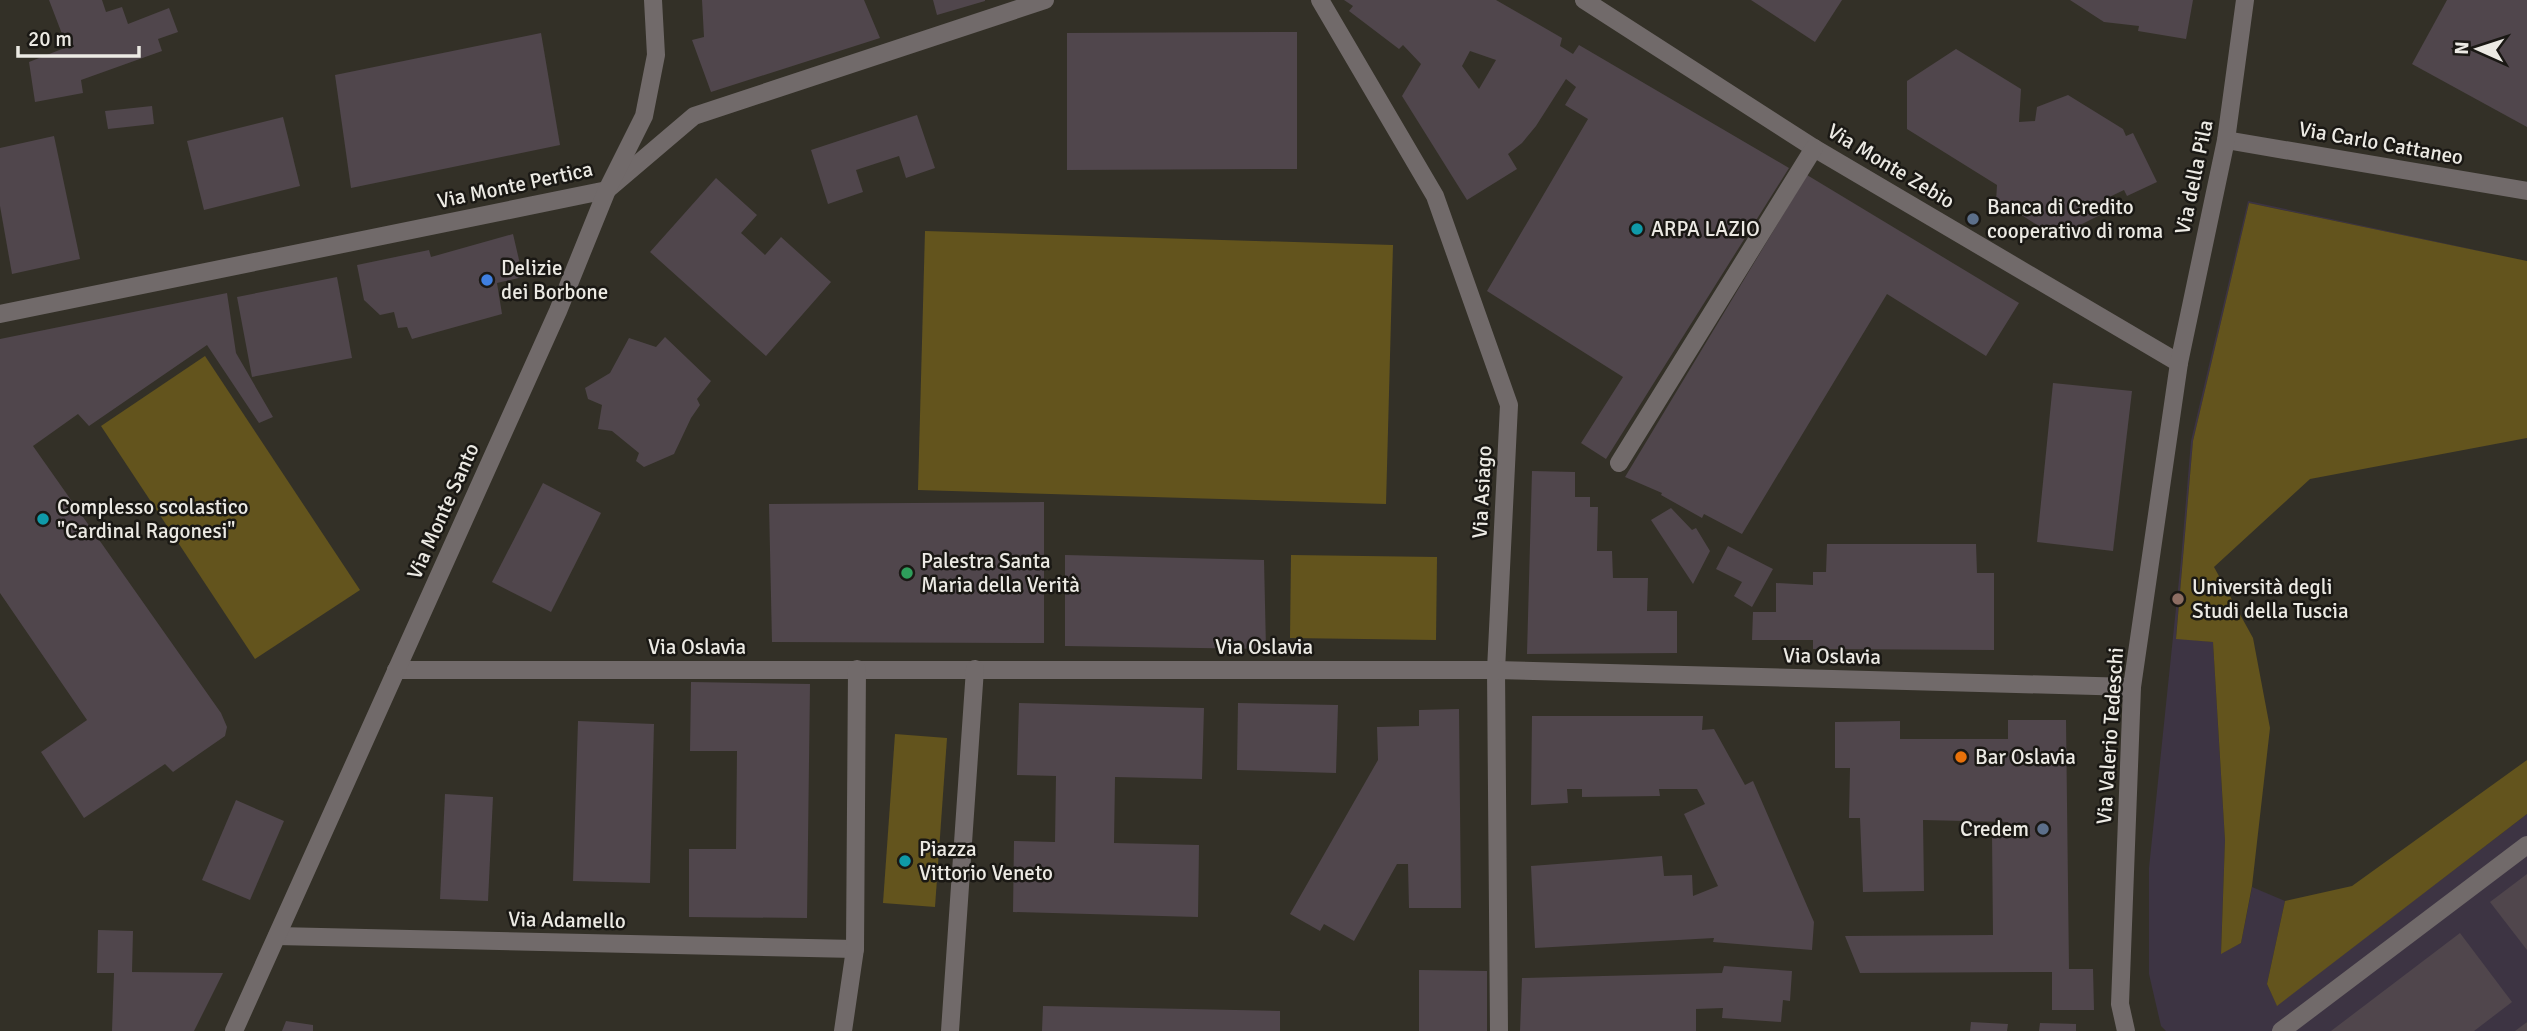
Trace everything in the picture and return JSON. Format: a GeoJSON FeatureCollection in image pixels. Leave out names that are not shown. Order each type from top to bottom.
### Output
{"type":"FeatureCollection","features":[{"type":"Feature","properties":{"kind":"street","name":"Via Monte Santo"},"geometry":{"type":"LineString","coordinates":[[234,1031],[558,311],[607,190],[644,116],[656,55],[653,0]]}},
{"type":"Feature","properties":{"kind":"street","name":"Via Monte Pertica"},"geometry":{"type":"LineString","coordinates":[[0,314],[607,190],[694,116],[1045,0]]}},
{"type":"Feature","properties":{"kind":"street","name":"Via Asiago"},"geometry":{"type":"LineString","coordinates":[[1320,0],[1435,196],[1509,405],[1496,670],[1499,1031]]}},
{"type":"Feature","properties":{"kind":"street","name":"Via Monte Zebio"},"geometry":{"type":"LineString","coordinates":[[1584,0],[1814,148],[2179,363]]}},
{"type":"Feature","properties":{"kind":"street","name":"Via della Pila"},"geometry":{"type":"LineString","coordinates":[[2179,363],[2227,140],[2245,0]]}},
{"type":"Feature","properties":{"kind":"street","name":"Via Carlo Cattaneo"},"geometry":{"type":"LineString","coordinates":[[2227,140],[2527,191]]}},
{"type":"Feature","properties":{"kind":"street"},"geometry":{"type":"LineString","coordinates":[[1619,463],[1814,148]]}},
{"type":"Feature","properties":{"kind":"street","name":"Via Valerio Tedeschi"},"geometry":{"type":"LineString","coordinates":[[2126,1031],[2120,1004],[2132,687],[2179,363]]}},
{"type":"Feature","properties":{"kind":"street"},"geometry":{"type":"LineString","coordinates":[[843,1031],[855,949],[857,669]]}},
{"type":"Feature","properties":{"kind":"street"},"geometry":{"type":"LineString","coordinates":[[950,1031],[975,669]]}},
{"type":"Feature","properties":{"kind":"street","name":"Via Oslavia"},"geometry":{"type":"LineString","coordinates":[[396,670],[1496,670],[2132,687]]}},
{"type":"Feature","properties":{"kind":"street"},"geometry":{"type":"LineString","coordinates":[[2281,1031],[2527,845]]}},
{"type":"Feature","properties":{"kind":"street","name":"Via Adamello"},"geometry":{"type":"LineString","coordinates":[[277,936],[855,949]]}},
{"type":"Feature","properties":{"kind":"shaded area","name":"Università degli Studi della Tuscia"},"geometry":{"type":"Polygon","coordinates":[[[2248,201],[2527,261],[2249,203],[2193,441],[2176,638],[2213,642],[2225,840],[2221,953],[2241,943],[2252,887],[2285,901],[2267,984],[2277,1005],[2527,814],[2527,1022],[2517,1031],[2166,1031],[2161,1026],[2149,974],[2149,868],[2191,441],[2248,201]]]}},
{"type":"Feature","properties":{"kind":"shaded area"},"geometry":{"type":"Polygon","coordinates":[[[2249,203],[2527,261],[2527,438],[2310,479],[2214,567],[2253,638],[2270,728],[2252,886],[2241,943],[2221,954],[2225,840],[2213,642],[2176,639],[2193,441],[2249,203]]]}},
{"type":"Feature","properties":{"kind":"shaded area"},"geometry":{"type":"Polygon","coordinates":[[[925,231],[1393,245],[1386,504],[918,490],[925,231]]]}},
{"type":"Feature","properties":{"kind":"shaded area"},"geometry":{"type":"Polygon","coordinates":[[[205,356],[360,590],[255,659],[101,426],[205,356]]]}},
{"type":"Feature","properties":{"kind":"shaded area"},"geometry":{"type":"Polygon","coordinates":[[[1291,555],[1437,557],[1436,640],[1290,638],[1291,555]]]}},
{"type":"Feature","properties":{"kind":"shaded area"},"geometry":{"type":"Polygon","coordinates":[[[895,734],[947,738],[935,907],[883,903],[895,734]]]}},
{"type":"Feature","properties":{"kind":"shaded area"},"geometry":{"type":"Polygon","coordinates":[[[2527,760],[2527,814],[2277,1006],[2267,984],[2285,901],[2352,886],[2527,760]]]}},
{"type":"Feature","properties":{"kind":"building"},"geometry":{"type":"Polygon","coordinates":[[[49,0],[102,0],[106,12],[122,7],[128,24],[169,8],[178,32],[158,39],[162,51],[81,80],[83,93],[35,102],[29,62],[67,47],[49,0]]]}},
{"type":"Feature","properties":{"kind":"building"},"geometry":{"type":"Polygon","coordinates":[[[702,0],[864,0],[880,38],[711,92],[692,40],[704,37],[702,0]]]}},
{"type":"Feature","properties":{"kind":"building"},"geometry":{"type":"Polygon","coordinates":[[[933,0],[985,0],[985,1],[937,15],[933,0]]]}},
{"type":"Feature","properties":{"kind":"building","name":"ARPA LAZIO"},"geometry":{"type":"Polygon","coordinates":[[[1344,0],[1496,0],[1562,38],[1560,46],[1573,54],[1579,45],[1789,168],[1606,459],[1581,443],[1623,377],[1487,291],[1588,119],[1565,105],[1576,87],[1566,79],[1536,126],[1522,143],[1508,154],[1517,169],[1467,200],[1402,96],[1421,64],[1403,45],[1399,49],[1349,11],[1353,6],[1344,0]],[[1470,51],[1462,66],[1479,89],[1496,60],[1470,51]]]}},
{"type":"Feature","properties":{"kind":"building"},"geometry":{"type":"Polygon","coordinates":[[[1751,0],[1842,0],[1815,42],[1751,0]]]}},
{"type":"Feature","properties":{"kind":"building"},"geometry":{"type":"Polygon","coordinates":[[[2070,0],[2193,0],[2186,39],[2138,31],[2139,26],[2104,22],[2070,0]]]}},
{"type":"Feature","properties":{"kind":"building"},"geometry":{"type":"Polygon","coordinates":[[[2447,0],[2527,0],[2527,127],[2412,64],[2447,0]]]}},
{"type":"Feature","properties":{"kind":"building"},"geometry":{"type":"Polygon","coordinates":[[[1297,32],[1297,169],[1067,170],[1067,33],[1297,32]]]}},
{"type":"Feature","properties":{"kind":"building"},"geometry":{"type":"Polygon","coordinates":[[[541,33],[560,145],[351,188],[335,75],[541,33]]]}},
{"type":"Feature","properties":{"kind":"building"},"geometry":{"type":"Polygon","coordinates":[[[1956,49],[2021,89],[2019,122],[2035,121],[2037,107],[2068,95],[2123,129],[2126,136],[2133,133],[2157,182],[2127,196],[2124,190],[2101,201],[2106,212],[2056,237],[2001,202],[1996,202],[1997,185],[1907,129],[1907,81],[1956,49]]]}},
{"type":"Feature","properties":{"kind":"building"},"geometry":{"type":"Polygon","coordinates":[[[152,106],[154,124],[108,129],[105,111],[152,106]]]}},
{"type":"Feature","properties":{"kind":"building"},"geometry":{"type":"Polygon","coordinates":[[[917,115],[935,168],[906,178],[899,156],[856,170],[863,192],[828,204],[811,150],[917,115]]]}},
{"type":"Feature","properties":{"kind":"building"},"geometry":{"type":"Polygon","coordinates":[[[283,117],[300,186],[204,210],[187,141],[283,117]]]}},
{"type":"Feature","properties":{"kind":"building"},"geometry":{"type":"Polygon","coordinates":[[[54,136],[80,259],[12,274],[0,206],[0,148],[54,136]]]}},
{"type":"Feature","properties":{"kind":"building"},"geometry":{"type":"Polygon","coordinates":[[[1807,175],[2019,303],[1986,356],[1887,294],[1742,534],[1704,514],[1702,518],[1661,495],[1662,493],[1625,477],[1807,175]]]}},
{"type":"Feature","properties":{"kind":"building"},"geometry":{"type":"Polygon","coordinates":[[[716,178],[757,215],[741,233],[765,255],[781,237],[831,282],[766,356],[650,252],[716,178]]]}},
{"type":"Feature","properties":{"kind":"building"},"geometry":{"type":"Polygon","coordinates":[[[513,234],[523,277],[497,283],[502,314],[412,339],[407,327],[398,328],[394,312],[380,315],[364,300],[357,265],[429,250],[431,257],[513,234]]]}},
{"type":"Feature","properties":{"kind":"building"},"geometry":{"type":"Polygon","coordinates":[[[337,277],[352,358],[252,377],[237,297],[337,277]]]}},
{"type":"Feature","properties":{"kind":"building","name":"Complesso scolastico \"Cardinal Ragonesi\""},"geometry":{"type":"Polygon","coordinates":[[[227,293],[236,353],[273,417],[259,423],[207,345],[89,426],[78,414],[33,446],[221,713],[227,727],[225,736],[173,772],[165,764],[84,818],[41,752],[87,720],[0,593],[0,339],[227,293]]]}},
{"type":"Feature","properties":{"kind":"building"},"geometry":{"type":"Polygon","coordinates":[[[665,337],[711,381],[697,399],[700,405],[674,454],[644,467],[636,461],[639,453],[612,431],[598,429],[602,405],[588,399],[585,388],[610,373],[629,338],[656,347],[665,337]]]}},
{"type":"Feature","properties":{"kind":"building"},"geometry":{"type":"Polygon","coordinates":[[[2053,383],[2132,391],[2113,551],[2037,542],[2053,383]]]}},
{"type":"Feature","properties":{"kind":"building"},"geometry":{"type":"Polygon","coordinates":[[[1532,471],[1575,472],[1575,497],[1590,497],[1590,507],[1598,507],[1597,551],[1612,551],[1613,578],[1648,578],[1647,611],[1677,611],[1677,653],[1527,654],[1532,471]]]}},
{"type":"Feature","properties":{"kind":"building"},"geometry":{"type":"Polygon","coordinates":[[[543,483],[601,513],[551,612],[492,582],[543,483]]]}},
{"type":"Feature","properties":{"kind":"building","name":"Palestra Santa Maria della Verità"},"geometry":{"type":"Polygon","coordinates":[[[1044,502],[1044,643],[772,642],[769,504],[1044,502]]]}},
{"type":"Feature","properties":{"kind":"building"},"geometry":{"type":"Polygon","coordinates":[[[1671,508],[1692,530],[1696,528],[1710,551],[1693,584],[1651,520],[1671,508]]]}},
{"type":"Feature","properties":{"kind":"building"},"geometry":{"type":"Polygon","coordinates":[[[1827,544],[1976,544],[1977,573],[1994,573],[1994,650],[1813,649],[1813,640],[1752,640],[1753,612],[1776,612],[1776,583],[1813,585],[1813,572],[1826,572],[1827,544]]]}},
{"type":"Feature","properties":{"kind":"building"},"geometry":{"type":"Polygon","coordinates":[[[1728,546],[1773,569],[1752,607],[1734,596],[1742,582],[1716,569],[1728,546]]]}},
{"type":"Feature","properties":{"kind":"building"},"geometry":{"type":"Polygon","coordinates":[[[1065,555],[1264,560],[1266,649],[1065,646],[1065,555]]]}},
{"type":"Feature","properties":{"kind":"building"},"geometry":{"type":"Polygon","coordinates":[[[691,682],[810,684],[807,918],[689,917],[689,849],[736,849],[737,751],[690,751],[691,682]]]}},
{"type":"Feature","properties":{"kind":"building"},"geometry":{"type":"Polygon","coordinates":[[[1019,703],[1204,708],[1202,779],[1115,777],[1114,843],[1199,845],[1198,917],[1013,912],[1014,841],[1055,842],[1056,776],[1017,775],[1019,703]]]}},
{"type":"Feature","properties":{"kind":"building"},"geometry":{"type":"Polygon","coordinates":[[[1238,703],[1338,705],[1336,773],[1237,770],[1238,703]]]}},
{"type":"Feature","properties":{"kind":"building"},"geometry":{"type":"Polygon","coordinates":[[[1459,709],[1461,908],[1409,908],[1408,864],[1397,864],[1354,941],[1324,924],[1320,931],[1290,914],[1378,760],[1377,727],[1419,726],[1419,710],[1459,709]]]}},
{"type":"Feature","properties":{"kind":"building"},"geometry":{"type":"Polygon","coordinates":[[[1532,716],[1703,716],[1702,730],[1714,729],[1745,785],[1753,781],[1814,922],[1812,950],[1713,942],[1714,938],[1535,948],[1531,866],[1662,856],[1664,876],[1692,875],[1693,896],[1718,886],[1684,814],[1705,804],[1697,789],[1659,789],[1660,796],[1582,797],[1582,789],[1567,789],[1568,803],[1531,805],[1532,716]]]}},
{"type":"Feature","properties":{"kind":"building"},"geometry":{"type":"Polygon","coordinates":[[[2008,720],[2066,720],[2069,969],[2093,969],[2094,1010],[2052,1010],[2052,972],[1860,973],[1845,936],[1993,935],[1992,834],[2008,835],[2008,822],[1923,820],[1924,891],[1863,892],[1860,818],[1849,818],[1850,768],[1835,768],[1835,722],[1900,721],[1900,739],[2008,739],[2008,720]]]}},
{"type":"Feature","properties":{"kind":"building"},"geometry":{"type":"Polygon","coordinates":[[[578,721],[654,724],[650,883],[573,881],[578,721]]]}},
{"type":"Feature","properties":{"kind":"building"},"geometry":{"type":"Polygon","coordinates":[[[445,794],[493,797],[488,901],[440,899],[445,794]]]}},
{"type":"Feature","properties":{"kind":"building"},"geometry":{"type":"Polygon","coordinates":[[[236,800],[284,821],[250,900],[202,880],[236,800]]]}},
{"type":"Feature","properties":{"kind":"building"},"geometry":{"type":"Polygon","coordinates":[[[2527,874],[2527,950],[2490,902],[2527,874]]]}},
{"type":"Feature","properties":{"kind":"building"},"geometry":{"type":"Polygon","coordinates":[[[98,930],[133,931],[132,972],[223,973],[194,1031],[112,1031],[114,973],[97,973],[98,930]]]}},
{"type":"Feature","properties":{"kind":"building"},"geometry":{"type":"Polygon","coordinates":[[[2460,933],[2512,1002],[2474,1031],[2331,1031],[2460,933]]]}},
{"type":"Feature","properties":{"kind":"building"},"geometry":{"type":"Polygon","coordinates":[[[1724,966],[1792,971],[1790,1001],[1783,1000],[1781,1022],[1722,1018],[1723,1008],[1696,1009],[1696,1031],[1520,1031],[1522,978],[1722,973],[1724,966]]]}},
{"type":"Feature","properties":{"kind":"building"},"geometry":{"type":"Polygon","coordinates":[[[1419,970],[1487,971],[1487,1031],[1419,1031],[1419,970]]]}},
{"type":"Feature","properties":{"kind":"building"},"geometry":{"type":"Polygon","coordinates":[[[1043,1006],[1280,1011],[1280,1031],[1042,1031],[1043,1006]]]}},
{"type":"Feature","properties":{"kind":"building"},"geometry":{"type":"Polygon","coordinates":[[[286,1021],[313,1025],[313,1031],[282,1031],[286,1021]]]}},
{"type":"Feature","properties":{"kind":"building"},"geometry":{"type":"Polygon","coordinates":[[[1971,1022],[2008,1024],[2007,1031],[1970,1031],[1971,1022]]]}},
{"type":"Feature","properties":{"kind":"building"},"geometry":{"type":"Polygon","coordinates":[[[2527,1022],[2527,1031],[2515,1031],[2527,1022]]]}},
{"type":"Feature","properties":{"kind":"building"},"geometry":{"type":"Polygon","coordinates":[[[2040,1023],[2076,1024],[2076,1031],[2039,1031],[2040,1023]]]}},
{"type":"Feature","properties":{"kind":"place","name":"Banca di Credito cooperativo di roma"},"geometry":{"type":"Point","coordinates":[1973,219]}},
{"type":"Feature","properties":{"kind":"place","name":"ARPA LAZIO"},"geometry":{"type":"Point","coordinates":[1637,229]}},
{"type":"Feature","properties":{"kind":"place","name":"Delizie dei Borbone"},"geometry":{"type":"Point","coordinates":[487,280]}},
{"type":"Feature","properties":{"kind":"place","name":"Complesso scolastico \"Cardinal Ragonesi\""},"geometry":{"type":"Point","coordinates":[43,519]}},
{"type":"Feature","properties":{"kind":"place","name":"Palestra Santa Maria della Verità"},"geometry":{"type":"Point","coordinates":[907,573]}},
{"type":"Feature","properties":{"kind":"place","name":"Università degli Studi della Tuscia"},"geometry":{"type":"Point","coordinates":[2178,599]}},
{"type":"Feature","properties":{"kind":"place","name":"Bar Oslavia"},"geometry":{"type":"Point","coordinates":[1961,757]}},
{"type":"Feature","properties":{"kind":"place","name":"Credem"},"geometry":{"type":"Point","coordinates":[2043,829]}},
{"type":"Feature","properties":{"kind":"place","name":"Piazza Vittorio Veneto"},"geometry":{"type":"Point","coordinates":[905,861]}}]}
